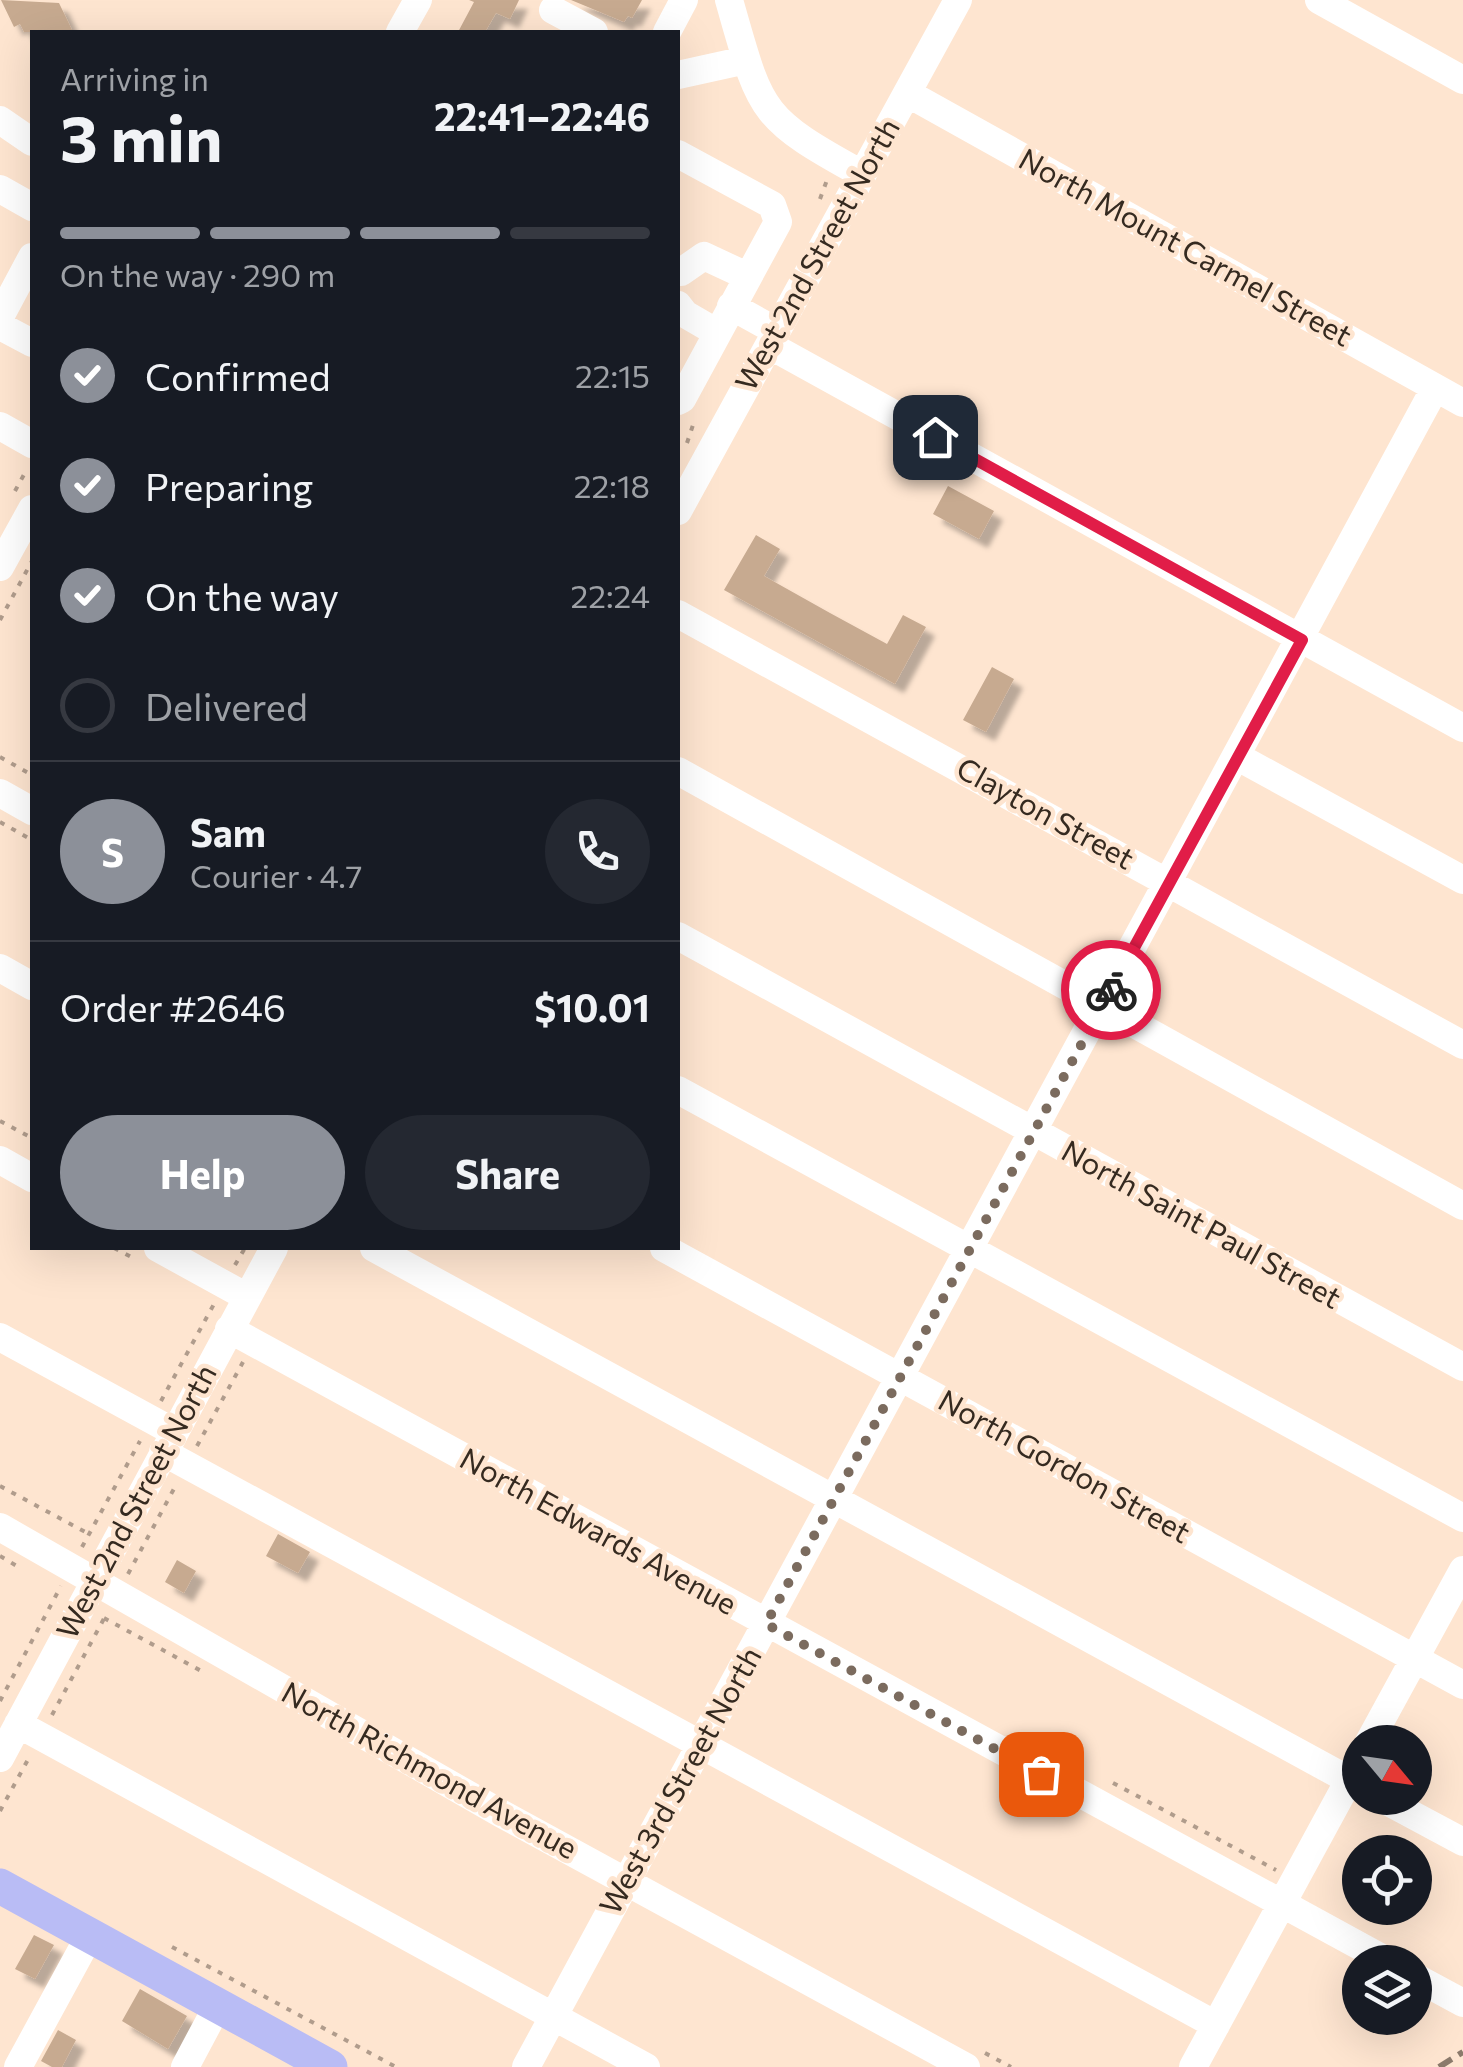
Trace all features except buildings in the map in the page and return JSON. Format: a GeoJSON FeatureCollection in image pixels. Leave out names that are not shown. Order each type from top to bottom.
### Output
{"type":"FeatureCollection","features":[{"type":"Feature","properties":{"kind":"main road"},"geometry":{"type":"LineString","coordinates":[[0,1886],[91,1932],[330,2067]]}},
{"type":"Feature","properties":{"kind":"street"},"geometry":{"type":"LineString","coordinates":[[401,30],[418,0]]}},
{"type":"Feature","properties":{"kind":"street"},"geometry":{"type":"LineString","coordinates":[[667,30],[684,0]]}},
{"type":"Feature","properties":{"kind":"street"},"geometry":{"type":"LineString","coordinates":[[729,0],[746,60],[772,117],[850,167]]}},
{"type":"Feature","properties":{"kind":"street","name":"West 2nd Street North"},"geometry":{"type":"LineString","coordinates":[[680,507],[772,338],[850,167],[906,93],[958,0]]}},
{"type":"Feature","properties":{"kind":"street"},"geometry":{"type":"LineString","coordinates":[[1319,0],[1463,80]]}},
{"type":"Feature","properties":{"kind":"street"},"geometry":{"type":"LineString","coordinates":[[553,10],[590,30]]}},
{"type":"Feature","properties":{"kind":"street"},"geometry":{"type":"LineString","coordinates":[[680,74],[746,60]]}},
{"type":"Feature","properties":{"kind":"street","name":"North Mount Carmel Street"},"geometry":{"type":"LineString","coordinates":[[906,93],[1463,403]]}},
{"type":"Feature","properties":{"kind":"street"},"geometry":{"type":"LineString","coordinates":[[0,120],[30,141]]}},
{"type":"Feature","properties":{"kind":"street"},"geometry":{"type":"LineString","coordinates":[[680,155],[772,205],[778,222],[682,399],[687,409]]}},
{"type":"Feature","properties":{"kind":"street"},"geometry":{"type":"LineString","coordinates":[[0,189],[30,206]]}},
{"type":"Feature","properties":{"kind":"street"},"geometry":{"type":"LineString","coordinates":[[681,272],[704,256],[747,276]]}},
{"type":"Feature","properties":{"kind":"street"},"geometry":{"type":"LineString","coordinates":[[0,317],[30,260]]}},
{"type":"Feature","properties":{"kind":"street"},"geometry":{"type":"LineString","coordinates":[[731,306],[772,338],[1463,728]]}},
{"type":"Feature","properties":{"kind":"street"},"geometry":{"type":"LineString","coordinates":[[680,308],[716,332]]}},
{"type":"Feature","properties":{"kind":"street"},"geometry":{"type":"LineString","coordinates":[[0,326],[30,342]]}},
{"type":"Feature","properties":{"kind":"street","name":"West 3rd Street North"},"geometry":{"type":"LineString","coordinates":[[526,2067],[1302,640],[1435,388]]}},
{"type":"Feature","properties":{"kind":"street"},"geometry":{"type":"LineString","coordinates":[[0,426],[30,443]]}},
{"type":"Feature","properties":{"kind":"street"},"geometry":{"type":"LineString","coordinates":[[0,567],[30,513]]}},
{"type":"Feature","properties":{"kind":"street","name":"Clayton Street"},"geometry":{"type":"LineString","coordinates":[[680,615],[1463,1045]]}},
{"type":"Feature","properties":{"kind":"street"},"geometry":{"type":"LineString","coordinates":[[1238,757],[1463,880]]}},
{"type":"Feature","properties":{"kind":"street"},"geometry":{"type":"LineString","coordinates":[[680,772],[1104,1003],[1463,1206]]}},
{"type":"Feature","properties":{"kind":"street"},"geometry":{"type":"LineString","coordinates":[[0,793],[30,810]]}},
{"type":"Feature","properties":{"kind":"street","name":"North Saint Paul Street"},"geometry":{"type":"LineString","coordinates":[[680,937],[1463,1368]]}},
{"type":"Feature","properties":{"kind":"street"},"geometry":{"type":"LineString","coordinates":[[0,968],[30,985]]}},
{"type":"Feature","properties":{"kind":"street"},"geometry":{"type":"LineString","coordinates":[[680,1091],[1463,1518]]}},
{"type":"Feature","properties":{"kind":"street"},"geometry":{"type":"LineString","coordinates":[[0,1160],[30,1177]]}},
{"type":"Feature","properties":{"kind":"street"},"geometry":{"type":"LineString","coordinates":[[162,1250],[236,1290]]}},
{"type":"Feature","properties":{"kind":"street","name":"West 2nd Street North"},"geometry":{"type":"LineString","coordinates":[[0,1758],[82,1575],[163,1434],[230,1329],[236,1290],[272,1250]]}},
{"type":"Feature","properties":{"kind":"street"},"geometry":{"type":"LineString","coordinates":[[378,1250],[833,1501],[1342,1768]]}},
{"type":"Feature","properties":{"kind":"street","name":"North Gordon Street"},"geometry":{"type":"LineString","coordinates":[[668,1250],[1463,1685]]}},
{"type":"Feature","properties":{"kind":"street","name":"North Edwards Avenue"},"geometry":{"type":"LineString","coordinates":[[230,1329],[1357,1945]]}},
{"type":"Feature","properties":{"kind":"street"},"geometry":{"type":"LineString","coordinates":[[0,1337],[702,1742],[1216,2025]]}},
{"type":"Feature","properties":{"kind":"street","name":"North Richmond Avenue"},"geometry":{"type":"LineString","coordinates":[[0,1528],[626,1882],[966,2067]]}},
{"type":"Feature","properties":{"kind":"street"},"geometry":{"type":"LineString","coordinates":[[1378,1725],[1463,1570]]}},
{"type":"Feature","properties":{"kind":"street"},"geometry":{"type":"LineString","coordinates":[[18,1724],[646,2067]]}},
{"type":"Feature","properties":{"kind":"street"},"geometry":{"type":"LineString","coordinates":[[1193,2067],[1342,1799]]}},
{"type":"Feature","properties":{"kind":"street"},"geometry":{"type":"LineString","coordinates":[[1413,1815],[1463,1842]]}},
{"type":"Feature","properties":{"kind":"street"},"geometry":{"type":"LineString","coordinates":[[18,2067],[91,1932]]}},
{"type":"Feature","properties":{"kind":"street"},"geometry":{"type":"LineString","coordinates":[[1432,1986],[1463,2003]]}},
{"type":"Feature","properties":{"kind":"street"},"geometry":{"type":"LineString","coordinates":[[186,2067],[218,2005]]}},
{"type":"Feature","properties":{"kind":"path"},"geometry":{"type":"LineString","coordinates":[[818,206],[850,167]]}},
{"type":"Feature","properties":{"kind":"path"},"geometry":{"type":"LineString","coordinates":[[687,409],[688,453]]}},
{"type":"Feature","properties":{"kind":"path"},"geometry":{"type":"LineString","coordinates":[[0,620],[30,565]]}},
{"type":"Feature","properties":{"kind":"path"},"geometry":{"type":"LineString","coordinates":[[0,757],[30,774]]}},
{"type":"Feature","properties":{"kind":"path"},"geometry":{"type":"LineString","coordinates":[[0,822],[30,839]]}},
{"type":"Feature","properties":{"kind":"path"},"geometry":{"type":"LineString","coordinates":[[0,1121],[30,1137]]}},
{"type":"Feature","properties":{"kind":"path"},"geometry":{"type":"LineString","coordinates":[[0,1701],[82,1575],[89,1534],[163,1434],[236,1290],[244,1250]]}},
{"type":"Feature","properties":{"kind":"path"},"geometry":{"type":"LineString","coordinates":[[0,1486],[89,1534]]}},
{"type":"Feature","properties":{"kind":"path"},"geometry":{"type":"LineString","coordinates":[[1106,1779],[1278,1871]]}},
{"type":"Feature","properties":{"kind":"path"},"geometry":{"type":"LineString","coordinates":[[169,1946],[396,2067]]}},
{"type":"Feature","properties":{"kind":"railway"},"geometry":{"type":"LineString","coordinates":[[1439,2067],[1463,2052]]}},
{"type":"Feature","properties":{"kind":"way so far"},"geometry":{"type":"LineString","coordinates":[[1041,1774],[766,1624],[1111,990]]}},
{"type":"Feature","properties":{"kind":"route"},"geometry":{"type":"LineString","coordinates":[[935,437],[1302,640],[1111,990]]}}]}
